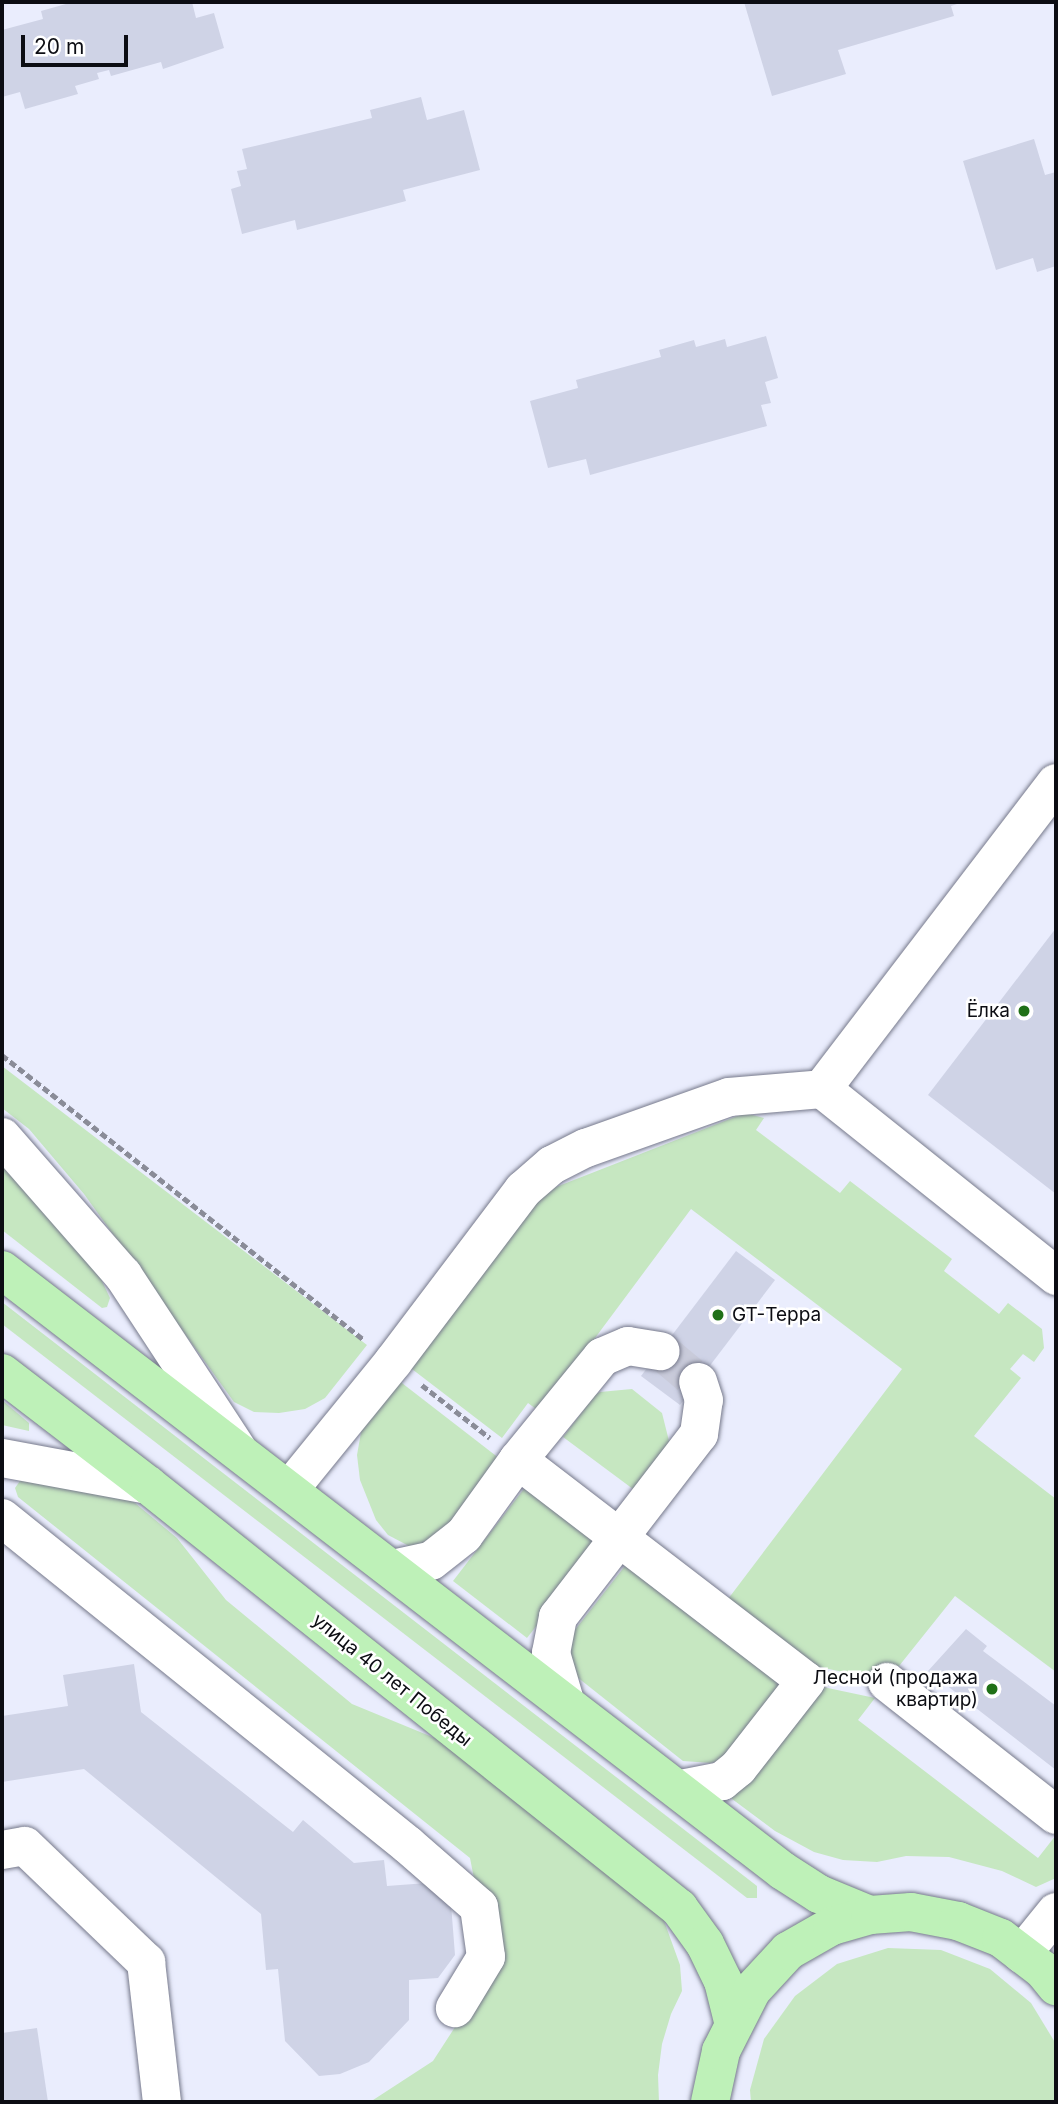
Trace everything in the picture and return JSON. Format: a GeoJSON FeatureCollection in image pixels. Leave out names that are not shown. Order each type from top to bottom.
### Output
{"type":"FeatureCollection","features":[{"type":"Feature","properties":{"kind":"main road"},"geometry":{"type":"LineString","coordinates":[[2,1270],[680,1789],[783,1871],[819,1894],[870,1915]]}},
{"type":"Feature","properties":{"kind":"main road","name":"улица 40 лет Победы"},"geometry":{"type":"LineString","coordinates":[[2,1373],[148,1485],[679,1908],[705,1944],[723,1981],[734,2025]]}},
{"type":"Feature","properties":{"kind":"main road"},"geometry":{"type":"LineString","coordinates":[[710,2101],[720,2051],[752,1990],[788,1951],[832,1926],[870,1915],[911,1912],[958,1921],[1001,1938],[1056,1986]]}},
{"type":"Feature","properties":{"kind":"street"},"geometry":{"type":"LineString","coordinates":[[822,1089],[1056,783]]}},
{"type":"Feature","properties":{"kind":"street"},"geometry":{"type":"LineString","coordinates":[[289,1490],[393,1362],[523,1190],[552,1165],[586,1148],[729,1097],[822,1089],[1056,1276]]}},
{"type":"Feature","properties":{"kind":"street"},"geometry":{"type":"LineString","coordinates":[[2,1137],[123,1275],[239,1452]]}},
{"type":"Feature","properties":{"kind":"street"},"geometry":{"type":"LineString","coordinates":[[392,1569],[431,1561],[464,1535],[518,1460],[602,1357],[628,1346],[661,1351]]}},
{"type":"Feature","properties":{"kind":"street"},"geometry":{"type":"LineString","coordinates":[[565,1701],[551,1653],[558,1617],[699,1434],[704,1400],[698,1382]]}},
{"type":"Feature","properties":{"kind":"street"},"geometry":{"type":"LineString","coordinates":[[2,1458],[148,1485]]}},
{"type":"Feature","properties":{"kind":"street"},"geometry":{"type":"LineString","coordinates":[[518,1460],[806,1681],[738,1768],[722,1781],[680,1789]]}},
{"type":"Feature","properties":{"kind":"street"},"geometry":{"type":"LineString","coordinates":[[2,1518],[408,1845],[479,1908],[486,1957],[455,2008]]}},
{"type":"Feature","properties":{"kind":"street"},"geometry":{"type":"LineString","coordinates":[[887,1682],[1056,1815]]}},
{"type":"Feature","properties":{"kind":"street"},"geometry":{"type":"LineString","coordinates":[[2,1850],[25,1846],[146,1962],[162,2102]]}},
{"type":"Feature","properties":{"kind":"street"},"geometry":{"type":"LineString","coordinates":[[1022,1954],[1056,1912]]}},
{"type":"Feature","properties":{"kind":"path"},"geometry":{"type":"LineString","coordinates":[[2,1055],[518,1460]]}},
{"type":"Feature","properties":{"kind":"green space"},"geometry":{"type":"Polygon","coordinates":[[[2,1066],[367,1345],[325,1398],[305,1409],[279,1413],[254,1412],[234,1402],[84,1194],[29,1129],[2,1108],[2,1066]]]}},
{"type":"Feature","properties":{"kind":"green space"},"geometry":{"type":"Polygon","coordinates":[[[745,1113],[764,1118],[756,1130],[840,1193],[850,1181],[952,1259],[944,1271],[999,1314],[1008,1303],[1042,1329],[1044,1348],[1034,1362],[1023,1354],[1010,1369],[1021,1378],[974,1436],[1056,1499],[1056,1672],[955,1596],[887,1681],[819,1667],[795,1658],[725,1603],[902,1369],[691,1209],[540,1412],[528,1403],[502,1438],[408,1366],[529,1209],[556,1187],[745,1113]]]}},
{"type":"Feature","properties":{"kind":"green space"},"geometry":{"type":"Polygon","coordinates":[[[2,1157],[101,1279],[110,1298],[107,1307],[102,1308],[2,1230],[2,1157]]]}},
{"type":"Feature","properties":{"kind":"green space"},"geometry":{"type":"Polygon","coordinates":[[[2,1302],[757,1886],[757,1898],[747,1898],[2,1324],[2,1302]]]}},
{"type":"Feature","properties":{"kind":"green space"},"geometry":{"type":"Polygon","coordinates":[[[398,1380],[504,1462],[437,1541],[409,1546],[388,1535],[376,1520],[360,1480],[357,1455],[362,1427],[398,1380]]]}},
{"type":"Feature","properties":{"kind":"green space"},"geometry":{"type":"Polygon","coordinates":[[[632,1389],[662,1413],[670,1445],[637,1492],[563,1437],[595,1395],[600,1392],[632,1389]]]}},
{"type":"Feature","properties":{"kind":"green space"},"geometry":{"type":"Polygon","coordinates":[[[2,1400],[29,1423],[29,1431],[2,1425],[2,1400]]]}},
{"type":"Feature","properties":{"kind":"green space"},"geometry":{"type":"Polygon","coordinates":[[[22,1478],[117,1488],[177,1538],[226,1600],[352,1704],[442,1741],[663,1918],[680,1965],[682,1991],[671,2014],[662,2044],[658,2075],[659,2102],[370,2102],[433,2061],[492,1970],[470,1858],[18,1497],[15,1488],[22,1478]]]}},
{"type":"Feature","properties":{"kind":"green space"},"geometry":{"type":"Polygon","coordinates":[[[530,1481],[604,1539],[527,1638],[453,1581],[530,1481]]]}},
{"type":"Feature","properties":{"kind":"green space"},"geometry":{"type":"Polygon","coordinates":[[[632,1557],[791,1682],[725,1759],[711,1763],[683,1761],[577,1677],[567,1640],[632,1557]]]}},
{"type":"Feature","properties":{"kind":"green space"},"geometry":{"type":"Polygon","coordinates":[[[823,1687],[875,1698],[858,1720],[1038,1858],[1056,1835],[1056,1878],[1036,1887],[1002,1871],[949,1857],[906,1856],[877,1862],[843,1860],[814,1852],[775,1831],[724,1793],[823,1687]]]}},
{"type":"Feature","properties":{"kind":"green space"},"geometry":{"type":"Polygon","coordinates":[[[888,1948],[941,1950],[990,1969],[1031,2003],[1056,2044],[1056,2102],[751,2102],[750,2090],[764,2039],[795,1996],[837,1964],[888,1948]]]}},
{"type":"Feature","properties":{"kind":"building"},"geometry":{"type":"Polygon","coordinates":[[[73,2],[192,2],[196,18],[214,13],[224,48],[163,69],[161,62],[111,76],[109,70],[97,73],[99,79],[75,86],[78,94],[25,109],[20,92],[2,97],[2,30],[43,19],[41,11],[73,2]]]}},
{"type":"Feature","properties":{"kind":"building"},"geometry":{"type":"Polygon","coordinates":[[[744,2],[963,2],[951,6],[954,16],[838,50],[846,74],[772,96],[744,2]]]}},
{"type":"Feature","properties":{"kind":"building"},"geometry":{"type":"Polygon","coordinates":[[[421,97],[427,120],[464,110],[480,170],[403,190],[406,201],[297,230],[295,220],[242,234],[231,189],[241,186],[237,171],[247,169],[242,149],[372,118],[370,110],[421,97]]]}},
{"type":"Feature","properties":{"kind":"building"},"geometry":{"type":"Polygon","coordinates":[[[1034,139],[1045,175],[1056,172],[1056,266],[1037,272],[1033,258],[996,270],[963,161],[1034,139]]]}},
{"type":"Feature","properties":{"kind":"building"},"geometry":{"type":"Polygon","coordinates":[[[766,336],[778,378],[765,382],[771,403],[761,405],[767,426],[590,475],[586,459],[548,468],[530,401],[578,388],[576,380],[661,357],[659,350],[694,340],[696,347],[725,339],[727,347],[766,336]]]}},
{"type":"Feature","properties":{"kind":"building","name":"Ёлка"},"geometry":{"type":"Polygon","coordinates":[[[1056,928],[1056,1194],[928,1095],[1056,928]]]}},
{"type":"Feature","properties":{"kind":"building","name":"GT-Терра"},"geometry":{"type":"Polygon","coordinates":[[[736,1251],[775,1280],[680,1405],[641,1376],[736,1251]]]}},
{"type":"Feature","properties":{"kind":"building","name":"Лесной (продажа квартир)"},"geometry":{"type":"Polygon","coordinates":[[[966,1629],[987,1646],[983,1651],[1056,1706],[1056,1770],[928,1671],[966,1629]]]}},
{"type":"Feature","properties":{"kind":"building"},"geometry":{"type":"Polygon","coordinates":[[[134,1664],[141,1712],[293,1832],[303,1820],[354,1863],[384,1860],[387,1886],[427,1883],[451,1904],[455,1955],[438,1978],[409,1980],[409,2020],[369,2062],[340,2074],[319,2076],[285,2041],[278,1969],[266,1970],[261,1914],[84,1769],[2,1782],[2,1716],[68,1706],[63,1675],[134,1664]]]}},
{"type":"Feature","properties":{"kind":"building"},"geometry":{"type":"Polygon","coordinates":[[[37,2028],[48,2102],[2,2102],[2,2033],[37,2028]]]}},
{"type":"Feature","properties":{"kind":"tunnel"},"geometry":{"type":"LineString","coordinates":[[661,1351],[698,1382]]}},
{"type":"Feature","properties":{"kind":"place","name":"Ёлка"},"geometry":{"type":"Point","coordinates":[1024,1011]}},
{"type":"Feature","properties":{"kind":"place","name":"GT-Терра"},"geometry":{"type":"Point","coordinates":[718,1315]}},
{"type":"Feature","properties":{"kind":"place","name":"Лесной (продажа квартир)"},"geometry":{"type":"Point","coordinates":[992,1689]}}]}
